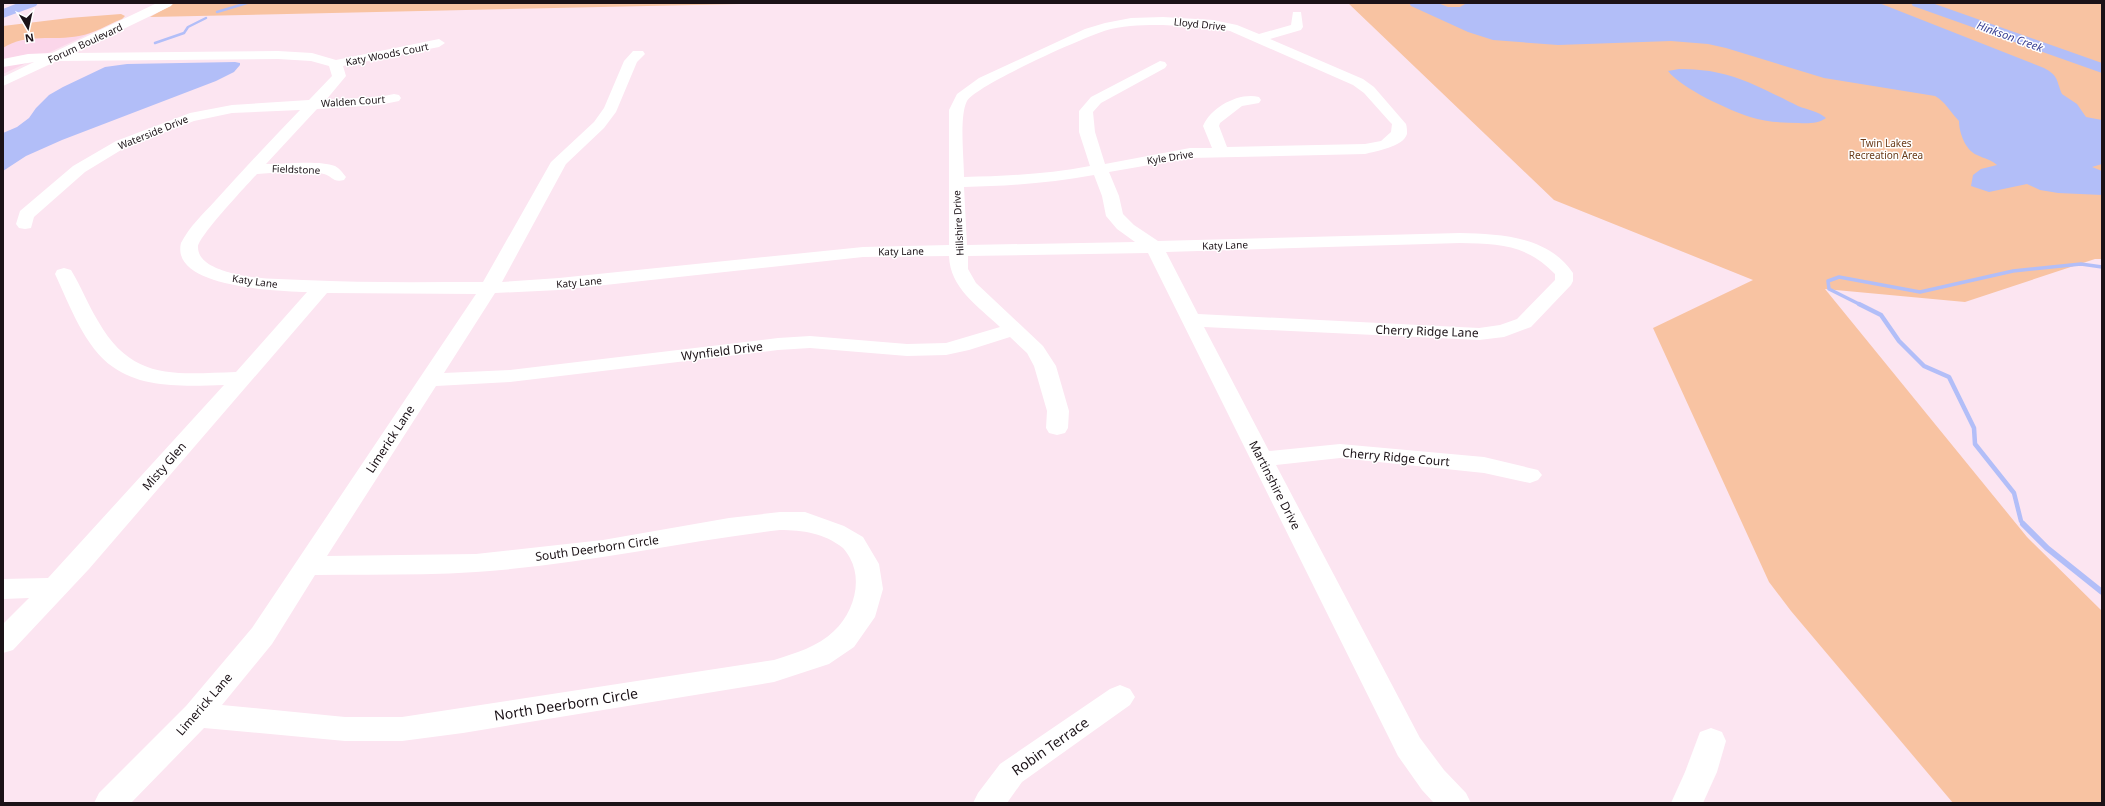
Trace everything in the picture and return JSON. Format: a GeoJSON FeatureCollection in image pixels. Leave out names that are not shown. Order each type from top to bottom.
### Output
{"type":"FeatureCollection","features":[{"type":"Feature","properties":{"kind":"street","name":"Forum Boulevard"},"geometry":{"type":"LineString","coordinates":[[3,82],[167,3]]}},
{"type":"Feature","properties":{"kind":"street"},"geometry":{"type":"LineString","coordinates":[[1258,38],[1297,27],[1297,15]]}},
{"type":"Feature","properties":{"kind":"street","name":"Lloyd Drive"},"geometry":{"type":"LineString","coordinates":[[962,97],[984,81],[1089,32],[1109,26],[1131,22],[1195,22],[1233,28],[1346,76],[1369,90],[1399,124],[1399,134],[1386,144]]}},
{"type":"Feature","properties":{"kind":"street","name":"Katy Woods Court"},"geometry":{"type":"LineString","coordinates":[[336,64],[439,43]]}},
{"type":"Feature","properties":{"kind":"street","name":"Limerick Lane"},"geometry":{"type":"LineString","coordinates":[[110,803],[197,715],[262,636],[489,288],[558,162],[599,125],[611,109],[631,61],[638,54]]}},
{"type":"Feature","properties":{"kind":"street"},"geometry":{"type":"LineString","coordinates":[[3,63],[28,58],[55,57],[297,55],[336,64]]}},
{"type":"Feature","properties":{"kind":"street","name":"Katy Lane"},"geometry":{"type":"LineString","coordinates":[[336,64],[339,76],[252,169],[198,231],[189,245],[190,256],[203,268],[228,278],[261,284],[322,287],[489,288],[559,284],[864,252],[1154,247],[1460,238],[1504,239]]}},
{"type":"Feature","properties":{"kind":"street","name":"Martinshire Drive"},"geometry":{"type":"LineString","coordinates":[[1160,65],[1096,100],[1086,111],[1084,124],[1099,170],[1111,194],[1114,214],[1118,221],[1154,247],[1353,640],[1409,747],[1433,780],[1455,803]]}},
{"type":"Feature","properties":{"kind":"street","name":"Hillshire Drive"},"geometry":{"type":"LineString","coordinates":[[962,97],[956,110],[956,182],[959,269],[968,286],[1036,350],[1045,366],[1058,411],[1057,428]]}},
{"type":"Feature","properties":{"kind":"street","name":"Walden Court"},"geometry":{"type":"LineString","coordinates":[[312,104],[378,101],[394,98]]}},
{"type":"Feature","properties":{"kind":"street"},"geometry":{"type":"LineString","coordinates":[[1221,152],[1211,126],[1213,121],[1238,102],[1254,100]]}},
{"type":"Feature","properties":{"kind":"street","name":"Waterside Drive"},"geometry":{"type":"LineString","coordinates":[[24,224],[26,215],[79,169],[121,144],[190,117],[210,112],[312,104]]}},
{"type":"Feature","properties":{"kind":"street","name":"Kyle Drive"},"geometry":{"type":"LineString","coordinates":[[956,182],[1036,180],[1190,153],[1344,150],[1365,149],[1386,144]]}},
{"type":"Feature","properties":{"kind":"street","name":"Fieldstone"},"geometry":{"type":"LineString","coordinates":[[252,169],[306,168],[330,170],[338,177]]}},
{"type":"Feature","properties":{"kind":"street","name":"Cherry Ridge Lane"},"geometry":{"type":"LineString","coordinates":[[1191,320],[1479,334],[1504,331],[1524,323],[1564,281],[1564,274],[1555,262],[1541,252],[1528,245],[1504,239]]}},
{"type":"Feature","properties":{"kind":"street"},"geometry":{"type":"LineString","coordinates":[[64,274],[94,331],[120,363],[152,375],[170,378],[242,378]]}},
{"type":"Feature","properties":{"kind":"street","name":"Misty Glen"},"geometry":{"type":"LineString","coordinates":[[3,642],[54,588],[322,287]]}},
{"type":"Feature","properties":{"kind":"street","name":"Wynfield Drive"},"geometry":{"type":"LineString","coordinates":[[428,380],[510,376],[778,344],[810,342],[907,350],[946,349],[962,346],[1014,328]]}},
{"type":"Feature","properties":{"kind":"street","name":"Cherry Ridge Court"},"geometry":{"type":"LineString","coordinates":[[1262,459],[1340,451],[1484,465],[1530,475]]}},
{"type":"Feature","properties":{"kind":"street","name":"South Deerborn Circle"},"geometry":{"type":"LineString","coordinates":[[309,566],[476,563],[602,550],[729,527],[780,521],[805,521],[836,532],[854,543],[866,564]]}},
{"type":"Feature","properties":{"kind":"street","name":"North Deerborn Circle"},"geometry":{"type":"LineString","coordinates":[[197,715],[345,729],[402,729],[464,721],[774,671],[819,656],[844,639],[861,617],[870,589],[866,564]]}},
{"type":"Feature","properties":{"kind":"street"},"geometry":{"type":"LineString","coordinates":[[3,589],[54,588]]}},
{"type":"Feature","properties":{"kind":"street","name":"Robin Terrace"},"geometry":{"type":"LineString","coordinates":[[989,803],[1010,773],[1120,697]]}},
{"type":"Feature","properties":{"kind":"street"},"geometry":{"type":"LineString","coordinates":[[1687,803],[1701,772],[1711,740]]}},
{"type":"Feature","properties":{"kind":"shaded area"},"geometry":{"type":"Polygon","coordinates":[[[93,32],[3,74],[3,44],[58,34],[93,32]]]}},
{"type":"Feature","properties":{"kind":"green space"},"geometry":{"type":"Polygon","coordinates":[[[175,3],[781,3],[150,17],[175,3]]]}},
{"type":"Feature","properties":{"kind":"green space","name":"Twin Lakes Recreation Area"},"geometry":{"type":"Polygon","coordinates":[[[1348,3],[1911,3],[1973,23],[1918,3],[2102,3],[2102,68],[2018,39],[2102,70],[2102,259],[2095,259],[1965,302],[1825,289],[2027,537],[2102,611],[2102,803],[1953,803],[1791,611],[1769,582],[1653,328],[1753,280],[1554,200],[1348,3]]]}},
{"type":"Feature","properties":{"kind":"green space"},"geometry":{"type":"Polygon","coordinates":[[[121,14],[125,16],[122,19],[85,35],[21,40],[3,48],[3,26],[69,18],[121,14]]]}},
{"type":"Feature","properties":{"kind":"water"},"geometry":{"type":"Polygon","coordinates":[[[1409,3],[1438,3],[1448,7],[1460,7],[1465,4],[1475,3],[1879,3],[2044,68],[2052,73],[2055,76],[2062,94],[2077,104],[2086,117],[2102,120],[2102,164],[2092,167],[2102,171],[2102,195],[2058,193],[2040,190],[2027,184],[1989,192],[1971,186],[1973,175],[1981,169],[1997,165],[1990,160],[1973,153],[1969,149],[1960,130],[1959,121],[1945,104],[1935,96],[1824,78],[1726,48],[1708,44],[1671,41],[1558,45],[1493,40],[1468,32],[1411,6],[1409,3]]]}},
{"type":"Feature","properties":{"kind":"water"},"geometry":{"type":"Polygon","coordinates":[[[240,63],[240,65],[234,72],[216,81],[62,140],[26,156],[3,171],[3,133],[17,127],[29,118],[36,108],[49,95],[105,67],[127,64],[240,63]]]}},
{"type":"Feature","properties":{"kind":"water"},"geometry":{"type":"Polygon","coordinates":[[[1694,69],[1729,75],[1760,87],[1826,118],[1817,122],[1787,123],[1750,117],[1695,92],[1675,78],[1668,71],[1694,69]]]}},
{"type":"Feature","properties":{"kind":"waterway","name":"Hinkson Creek"},"geometry":{"type":"LineString","coordinates":[[3,14],[31,3]]}},
{"type":"Feature","properties":{"kind":"waterway"},"geometry":{"type":"LineString","coordinates":[[217,12],[247,3]]}},
{"type":"Feature","properties":{"kind":"waterway","name":"Hinkson Creek"},"geometry":{"type":"LineString","coordinates":[[1918,3],[2102,68]]}},
{"type":"Feature","properties":{"kind":"waterway"},"geometry":{"type":"LineString","coordinates":[[155,43],[184,33],[188,27],[206,18]]}},
{"type":"Feature","properties":{"kind":"waterway"},"geometry":{"type":"LineString","coordinates":[[2024,525],[2021,521],[2014,493],[1975,444],[1974,428],[1949,377],[1924,366],[1899,341],[1881,315],[1829,289],[1828,281],[1839,277],[1920,292],[2013,271],[2081,264],[2102,267]]}},
{"type":"Feature","properties":{"kind":"waterway"},"geometry":{"type":"LineString","coordinates":[[2024,525],[2047,548],[2102,592]]}}]}
